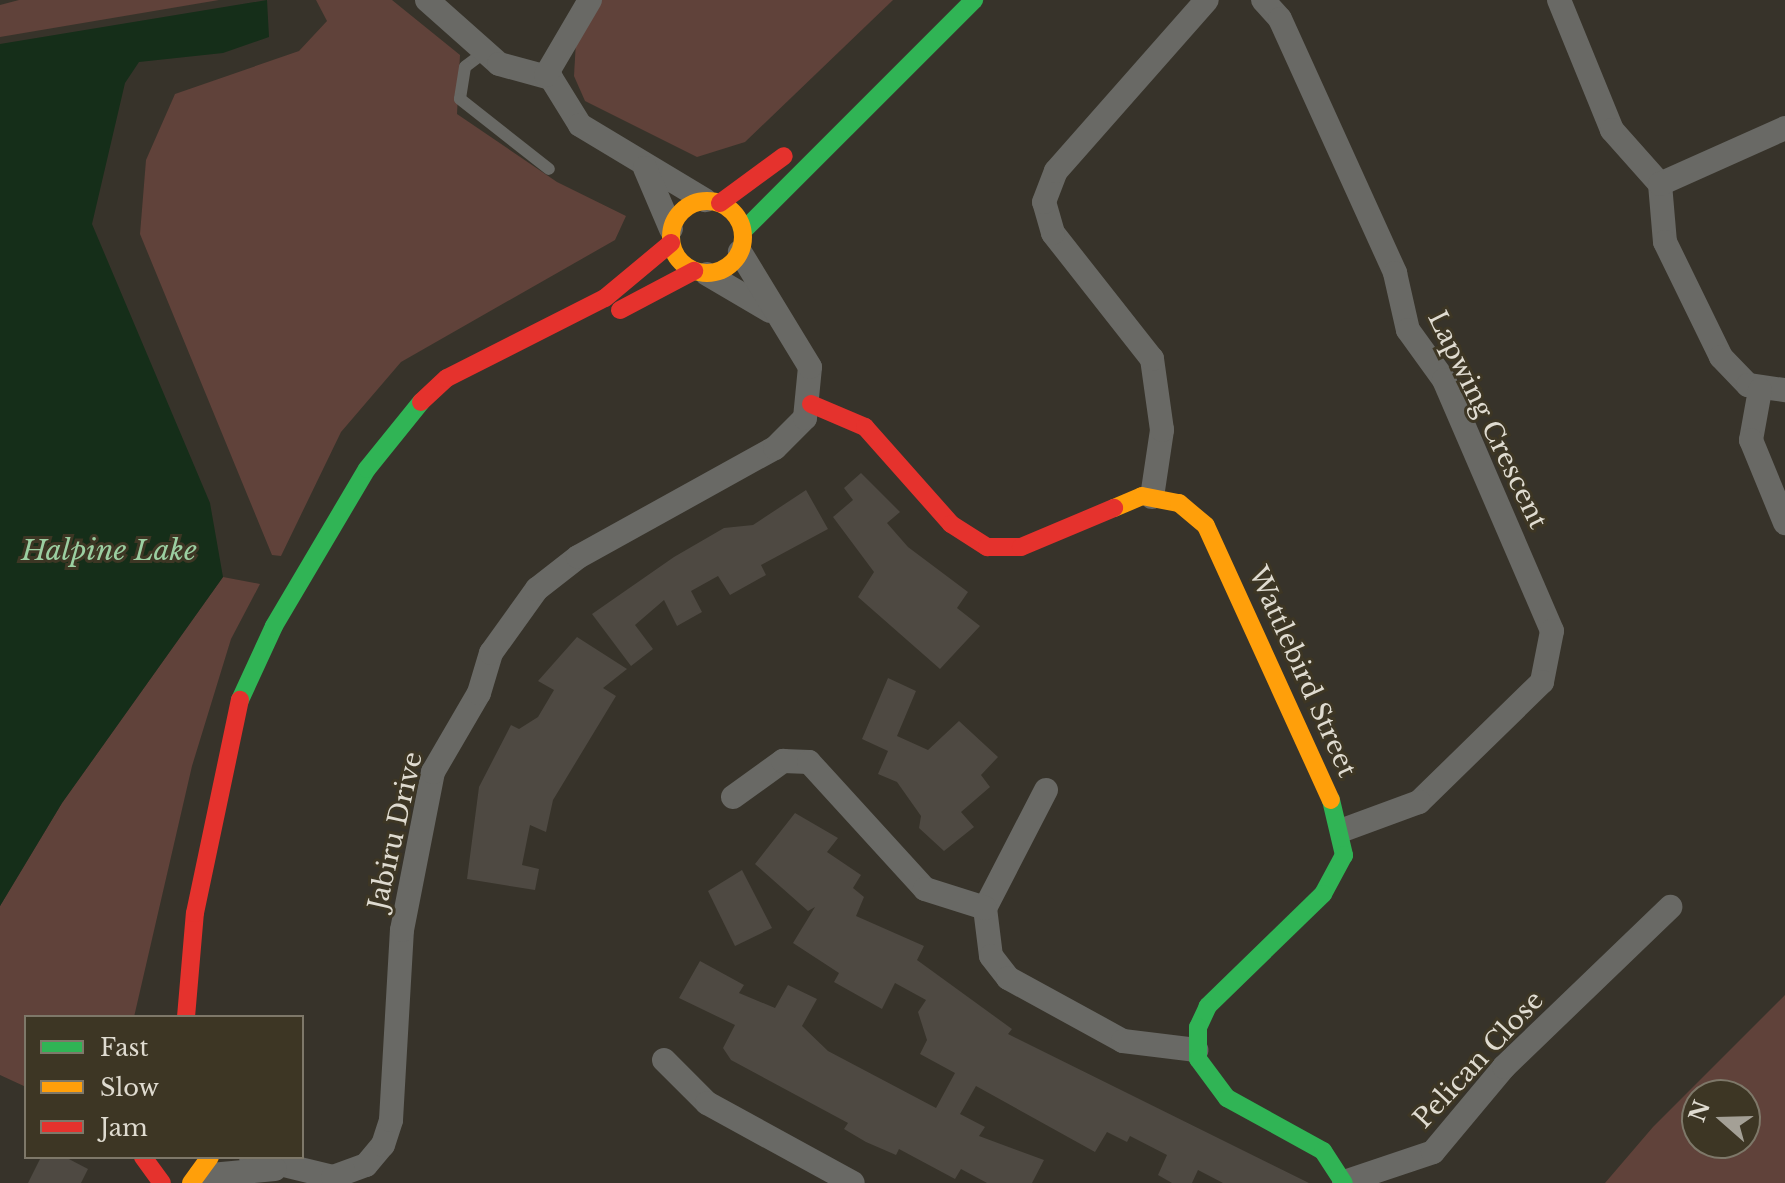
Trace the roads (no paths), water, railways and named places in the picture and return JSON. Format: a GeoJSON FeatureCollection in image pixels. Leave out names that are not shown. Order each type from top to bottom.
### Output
{"type":"FeatureCollection","features":[{"type":"Feature","properties":{"kind":"main road"},"geometry":{"type":"LineString","coordinates":[[817,126],[945,0]]}},
{"type":"Feature","properties":{"kind":"main road"},"geometry":{"type":"LineString","coordinates":[[203,1015],[213,908],[252,718],[289,633],[387,467],[415,428],[467,385],[700,272],[727,267],[741,241],[974,0]]}},
{"type":"Feature","properties":{"kind":"main road"},"geometry":{"type":"LineString","coordinates":[[186,1015],[195,913],[238,705],[274,626],[385,440],[447,378],[605,298],[671,236],[683,209],[712,202],[797,144]]}},
{"type":"Feature","properties":{"kind":"main road"},"geometry":{"type":"LineString","coordinates":[[712,202],[741,241]]}},
{"type":"Feature","properties":{"kind":"main road"},"geometry":{"type":"LineString","coordinates":[[671,236],[700,272]]}},
{"type":"Feature","properties":{"kind":"main road"},"geometry":{"type":"LineString","coordinates":[[811,404],[865,427],[951,524],[987,547],[1021,547],[1127,500],[1152,497]]}},
{"type":"Feature","properties":{"kind":"main road","name":"Wattlebird Street"},"geometry":{"type":"LineString","coordinates":[[1152,497],[1188,507],[1213,537],[1343,830]]}},
{"type":"Feature","properties":{"kind":"main road"},"geometry":{"type":"LineString","coordinates":[[1343,830],[1344,855],[1333,882],[1208,1006],[1196,1050],[1217,1090],[1323,1151],[1344,1182]]}},
{"type":"Feature","properties":{"kind":"street"},"geometry":{"type":"LineString","coordinates":[[427,0],[499,64],[546,75],[574,120],[645,168],[712,202]]}},
{"type":"Feature","properties":{"kind":"street"},"geometry":{"type":"LineString","coordinates":[[546,75],[590,0]]}},
{"type":"Feature","properties":{"kind":"street"},"geometry":{"type":"LineString","coordinates":[[1152,497],[1162,430],[1152,359],[1053,233],[1044,202],[1056,171],[1207,0]]}},
{"type":"Feature","properties":{"kind":"street","name":"Lapwing Crescent"},"geometry":{"type":"LineString","coordinates":[[1263,0],[1280,19],[1395,273],[1408,330],[1444,380],[1552,631],[1542,682],[1419,802],[1343,830]]}},
{"type":"Feature","properties":{"kind":"street"},"geometry":{"type":"LineString","coordinates":[[1559,0],[1612,130],[1660,184],[1671,256],[1727,368],[1760,390],[1785,390]]}},
{"type":"Feature","properties":{"kind":"street"},"geometry":{"type":"LineString","coordinates":[[1660,184],[1785,128]]}},
{"type":"Feature","properties":{"kind":"street"},"geometry":{"type":"LineString","coordinates":[[645,168],[671,236]]}},
{"type":"Feature","properties":{"kind":"street"},"geometry":{"type":"LineString","coordinates":[[741,241],[770,311],[803,351],[811,404]]}},
{"type":"Feature","properties":{"kind":"street"},"geometry":{"type":"LineString","coordinates":[[700,272],[770,311]]}},
{"type":"Feature","properties":{"kind":"street"},"geometry":{"type":"LineString","coordinates":[[1760,390],[1751,440],[1785,523]]}},
{"type":"Feature","properties":{"kind":"street","name":"Jabiru Drive"},"geometry":{"type":"LineString","coordinates":[[200,1172],[275,1169],[354,1178],[375,1157],[391,1120],[402,930],[433,772],[479,693],[491,653],[552,574],[775,448],[811,404]]}},
{"type":"Feature","properties":{"kind":"street"},"geometry":{"type":"LineString","coordinates":[[733,797],[783,761],[809,762],[925,889],[985,908]]}},
{"type":"Feature","properties":{"kind":"street"},"geometry":{"type":"LineString","coordinates":[[1046,790],[985,908],[984,941],[1008,978],[1123,1041],[1196,1050]]}},
{"type":"Feature","properties":{"kind":"street","name":"Pelican Close"},"geometry":{"type":"LineString","coordinates":[[1344,1182],[1433,1152],[1504,1067],[1670,907]]}},
{"type":"Feature","properties":{"kind":"street"},"geometry":{"type":"LineString","coordinates":[[664,1060],[707,1103],[853,1183]]}},
{"type":"Feature","properties":{"kind":"street","name":"Jabiru Drive"},"geometry":{"type":"LineString","coordinates":[[255,1159],[275,1169]]}},
{"type":"Feature","properties":{"kind":"lane"},"geometry":{"type":"LineString","coordinates":[[486,51],[465,67],[460,99],[549,169]]}},
{"type":"Feature","properties":{"kind":"water","name":"Halpine Lake"},"geometry":{"type":"Polygon","coordinates":[[[267,0],[269,37],[223,53],[139,62],[125,83],[92,224],[210,503],[223,577],[62,803],[0,906],[0,44],[267,0]]]}}]}
